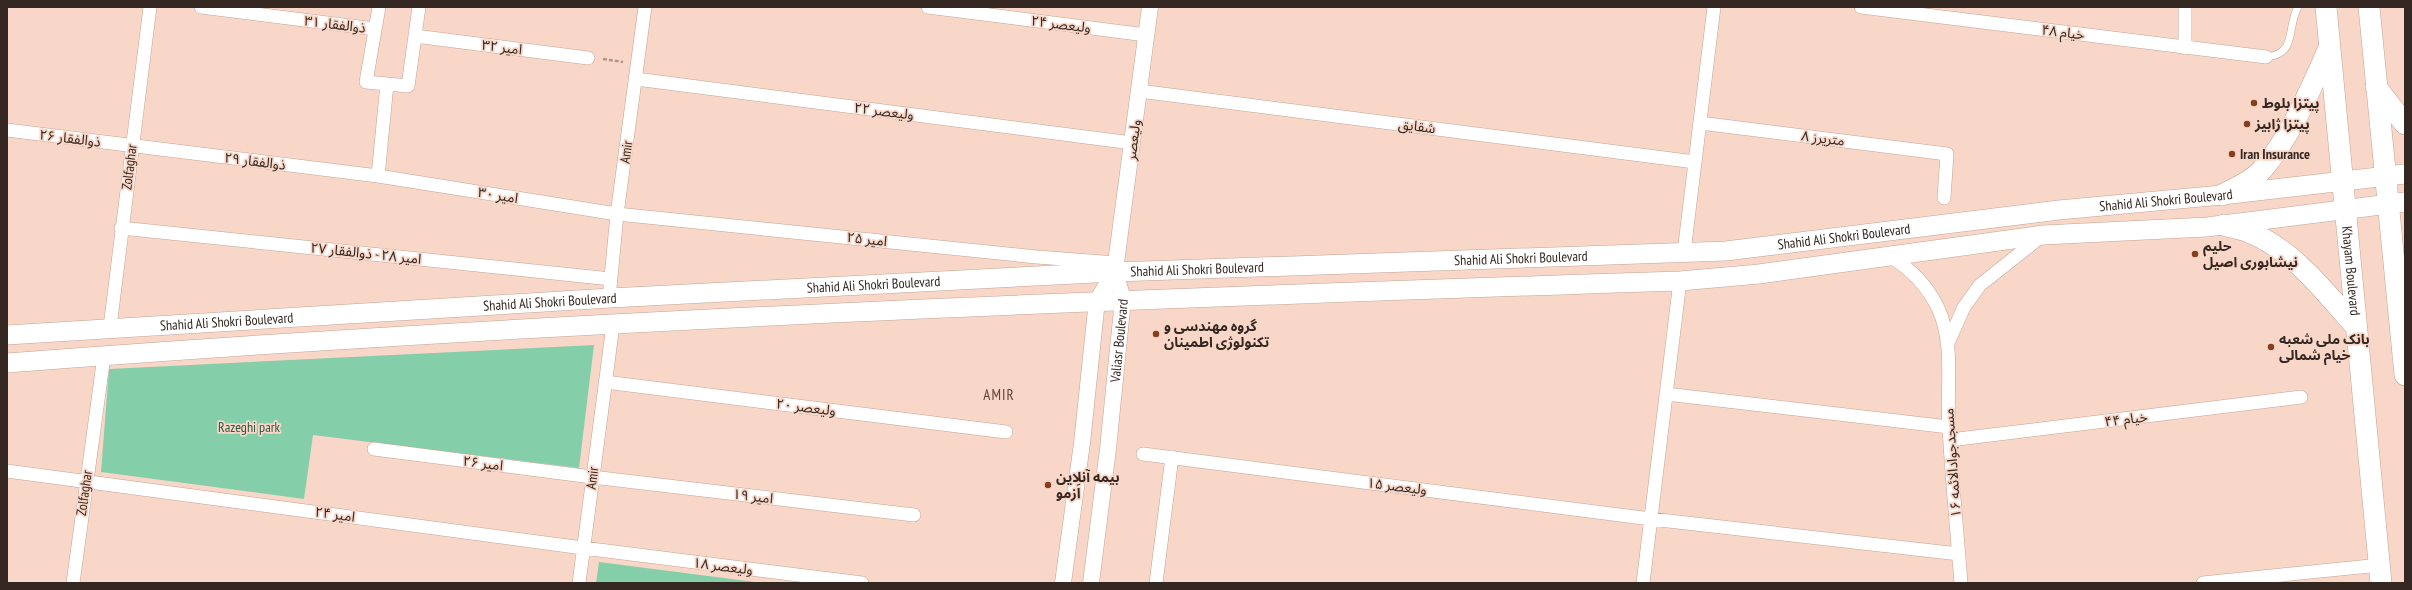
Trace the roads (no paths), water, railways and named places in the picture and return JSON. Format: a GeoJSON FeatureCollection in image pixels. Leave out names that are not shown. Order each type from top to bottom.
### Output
{"type":"FeatureCollection","features":[{"type":"Feature","properties":{"kind":"main road","name":"Khayam Boulevard"},"geometry":{"type":"LineString","coordinates":[[2326,7],[2341,181],[2381,574]]}},
{"type":"Feature","properties":{"kind":"main road"},"geometry":{"type":"LineString","coordinates":[[2369,7],[2376,86],[2395,175],[2398,299],[2405,375]]}},
{"type":"Feature","properties":{"kind":"main road"},"geometry":{"type":"LineString","coordinates":[[2222,195],[2249,181],[2261,171],[2305,101],[2330,47]]}},
{"type":"Feature","properties":{"kind":"main road"},"geometry":{"type":"LineString","coordinates":[[2376,86],[2405,124]]}},
{"type":"Feature","properties":{"kind":"main road","name":"Shahid Ali Shokri Boulevard"},"geometry":{"type":"LineString","coordinates":[[7,335],[110,327],[375,312],[610,288],[1116,268],[1235,268],[1726,251],[2059,210],[2222,195],[2395,175]]}},
{"type":"Feature","properties":{"kind":"main road","name":"Shahid Ali Shokri Boulevard"},"geometry":{"type":"LineString","coordinates":[[7,363],[613,325],[1097,300],[1680,280],[1760,274],[1888,255],[2043,235],[2224,225],[2396,204]]}},
{"type":"Feature","properties":{"kind":"main road"},"geometry":{"type":"LineString","coordinates":[[2224,225],[2251,233],[2289,256],[2318,284],[2356,327]]}},
{"type":"Feature","properties":{"kind":"main road"},"geometry":{"type":"LineString","coordinates":[[1233,296],[1235,268]]}},
{"type":"Feature","properties":{"kind":"main road"},"geometry":{"type":"LineString","coordinates":[[2398,299],[2405,279]]}},
{"type":"Feature","properties":{"kind":"main road"},"geometry":{"type":"LineString","coordinates":[[375,312],[377,339]]}},
{"type":"Feature","properties":{"kind":"street","name":"Zolfaghar"},"geometry":{"type":"LineString","coordinates":[[110,327],[150,7]]}},
{"type":"Feature","properties":{"kind":"street","name":"ذوالفقار ۳۱"},"geometry":{"type":"LineString","coordinates":[[201,7],[375,29]]}},
{"type":"Feature","properties":{"kind":"street"},"geometry":{"type":"LineString","coordinates":[[379,7],[366,82],[408,86],[419,7]]}},
{"type":"Feature","properties":{"kind":"street","name":"Amir"},"geometry":{"type":"LineString","coordinates":[[610,288],[617,214],[645,7]]}},
{"type":"Feature","properties":{"kind":"street","name":"ولیعصر ۲۴"},"geometry":{"type":"LineString","coordinates":[[928,7],[1146,35]]}},
{"type":"Feature","properties":{"kind":"street","name":"ولیعصر"},"geometry":{"type":"LineString","coordinates":[[1116,268],[1150,7]]}},
{"type":"Feature","properties":{"kind":"street"},"geometry":{"type":"LineString","coordinates":[[1684,252],[1714,7]]}},
{"type":"Feature","properties":{"kind":"street","name":"خیام ۴۸"},"geometry":{"type":"LineString","coordinates":[[1861,7],[2266,57]]}},
{"type":"Feature","properties":{"kind":"street"},"geometry":{"type":"LineString","coordinates":[[2185,7],[2186,48]]}},
{"type":"Feature","properties":{"kind":"street","name":"امیر ۳۲"},"geometry":{"type":"LineString","coordinates":[[415,36],[588,58]]}},
{"type":"Feature","properties":{"kind":"street","name":"ولیعصر ۲۲"},"geometry":{"type":"LineString","coordinates":[[636,79],[1132,143]]}},
{"type":"Feature","properties":{"kind":"street"},"geometry":{"type":"LineString","coordinates":[[378,176],[388,84]]}},
{"type":"Feature","properties":{"kind":"street","name":"شقایق"},"geometry":{"type":"LineString","coordinates":[[1139,91],[1695,162]]}},
{"type":"Feature","properties":{"kind":"street","name":"۸ متریرز"},"geometry":{"type":"LineString","coordinates":[[1700,123],[1947,154],[1944,198]]}},
{"type":"Feature","properties":{"kind":"street","name":"ذوالفقار ۲۶"},"geometry":{"type":"LineString","coordinates":[[7,130],[132,146]]}},
{"type":"Feature","properties":{"kind":"street","name":"ذوالفقار ۲۹"},"geometry":{"type":"LineString","coordinates":[[132,146],[378,176]]}},
{"type":"Feature","properties":{"kind":"street","name":"امیر ۳۰"},"geometry":{"type":"LineString","coordinates":[[378,176],[617,214]]}},
{"type":"Feature","properties":{"kind":"street","name":"امیر ۲۵"},"geometry":{"type":"LineString","coordinates":[[617,214],[1037,257],[1116,268]]}},
{"type":"Feature","properties":{"kind":"street","name":"امیر ۲۸ - ذوالفقار ۲۷"},"geometry":{"type":"LineString","coordinates":[[122,228],[610,288]]}},
{"type":"Feature","properties":{"kind":"street"},"geometry":{"type":"LineString","coordinates":[[1948,343],[1964,308],[1980,286],[2043,235]]}},
{"type":"Feature","properties":{"kind":"street"},"geometry":{"type":"LineString","coordinates":[[1888,255],[1906,266],[1924,286],[1938,309],[1948,343]]}},
{"type":"Feature","properties":{"kind":"street","name":"Valiasr Boulevard"},"geometry":{"type":"LineString","coordinates":[[1091,583],[1108,449],[1124,299],[1116,268]]}},
{"type":"Feature","properties":{"kind":"street","name":"Valiasr Boulevard"},"geometry":{"type":"LineString","coordinates":[[1063,583],[1082,443],[1097,300],[1116,268]]}},
{"type":"Feature","properties":{"kind":"street"},"geometry":{"type":"LineString","coordinates":[[1643,583],[1680,280]]}},
{"type":"Feature","properties":{"kind":"street","name":"Amir"},"geometry":{"type":"LineString","coordinates":[[579,583],[613,325]]}},
{"type":"Feature","properties":{"kind":"street","name":"مسجدجوادالائمه ۱۶"},"geometry":{"type":"LineString","coordinates":[[1948,343],[1949,434],[1961,583]]}},
{"type":"Feature","properties":{"kind":"street","name":"Zolfaghar"},"geometry":{"type":"LineString","coordinates":[[73,583],[104,356]]}},
{"type":"Feature","properties":{"kind":"street","name":"ولیعصر ۲۰"},"geometry":{"type":"LineString","coordinates":[[605,382],[1006,432]]}},
{"type":"Feature","properties":{"kind":"street","name":"خیام ۴۴"},"geometry":{"type":"LineString","coordinates":[[1666,394],[1949,434],[2301,397]]}},
{"type":"Feature","properties":{"kind":"street","name":"امیر ۲۶"},"geometry":{"type":"LineString","coordinates":[[374,449],[592,477]]}},
{"type":"Feature","properties":{"kind":"street","name":"ولیعصر ۱۵"},"geometry":{"type":"LineString","coordinates":[[1143,454],[1651,519],[1959,554]]}},
{"type":"Feature","properties":{"kind":"street"},"geometry":{"type":"LineString","coordinates":[[1156,583],[1172,457]]}},
{"type":"Feature","properties":{"kind":"street","name":"امیر ۲۴"},"geometry":{"type":"LineString","coordinates":[[7,471],[86,480],[583,548]]}},
{"type":"Feature","properties":{"kind":"street","name":"امیر ۱۹"},"geometry":{"type":"LineString","coordinates":[[592,477],[914,515]]}},
{"type":"Feature","properties":{"kind":"street","name":"ولیعصر ۱۸"},"geometry":{"type":"LineString","coordinates":[[583,548],[862,583]]}},
{"type":"Feature","properties":{"kind":"street"},"geometry":{"type":"LineString","coordinates":[[2203,583],[2381,574]]}},
{"type":"Feature","properties":{"kind":"lane"},"geometry":{"type":"LineString","coordinates":[[2266,57],[2277,56],[2285,49],[2290,41],[2294,14],[2298,7]]}},
{"type":"Feature","properties":{"kind":"place","name":"پیتزا بلوط"},"geometry":{"type":"Point","coordinates":[2254,103]}},
{"type":"Feature","properties":{"kind":"place","name":"پیتزا ژابیز"},"geometry":{"type":"Point","coordinates":[2247,124]}},
{"type":"Feature","properties":{"kind":"place","name":"Iran Insurance"},"geometry":{"type":"Point","coordinates":[2232,154]}},
{"type":"Feature","properties":{"kind":"place","name":"حلیم نیشابوری اصیل"},"geometry":{"type":"Point","coordinates":[2195,254]}},
{"type":"Feature","properties":{"kind":"place","name":"گروه مهندسی و تکنولوژی اطمینان"},"geometry":{"type":"Point","coordinates":[1156,334]}},
{"type":"Feature","properties":{"kind":"place","name":"بانک ملی شعبه خیام شمالی"},"geometry":{"type":"Point","coordinates":[2271,347]}},
{"type":"Feature","properties":{"kind":"place","name":"بیمه آنلاین اَزمو"},"geometry":{"type":"Point","coordinates":[1048,485]}},
{"type":"Feature","properties":{"kind":"district","name":"AMIR"},"geometry":{"type":"Point","coordinates":[999,394]}},
{"type":"Feature","properties":{"kind":"park label","name":"Razeghi park"},"geometry":{"type":"Point","coordinates":[249,427]}}]}
